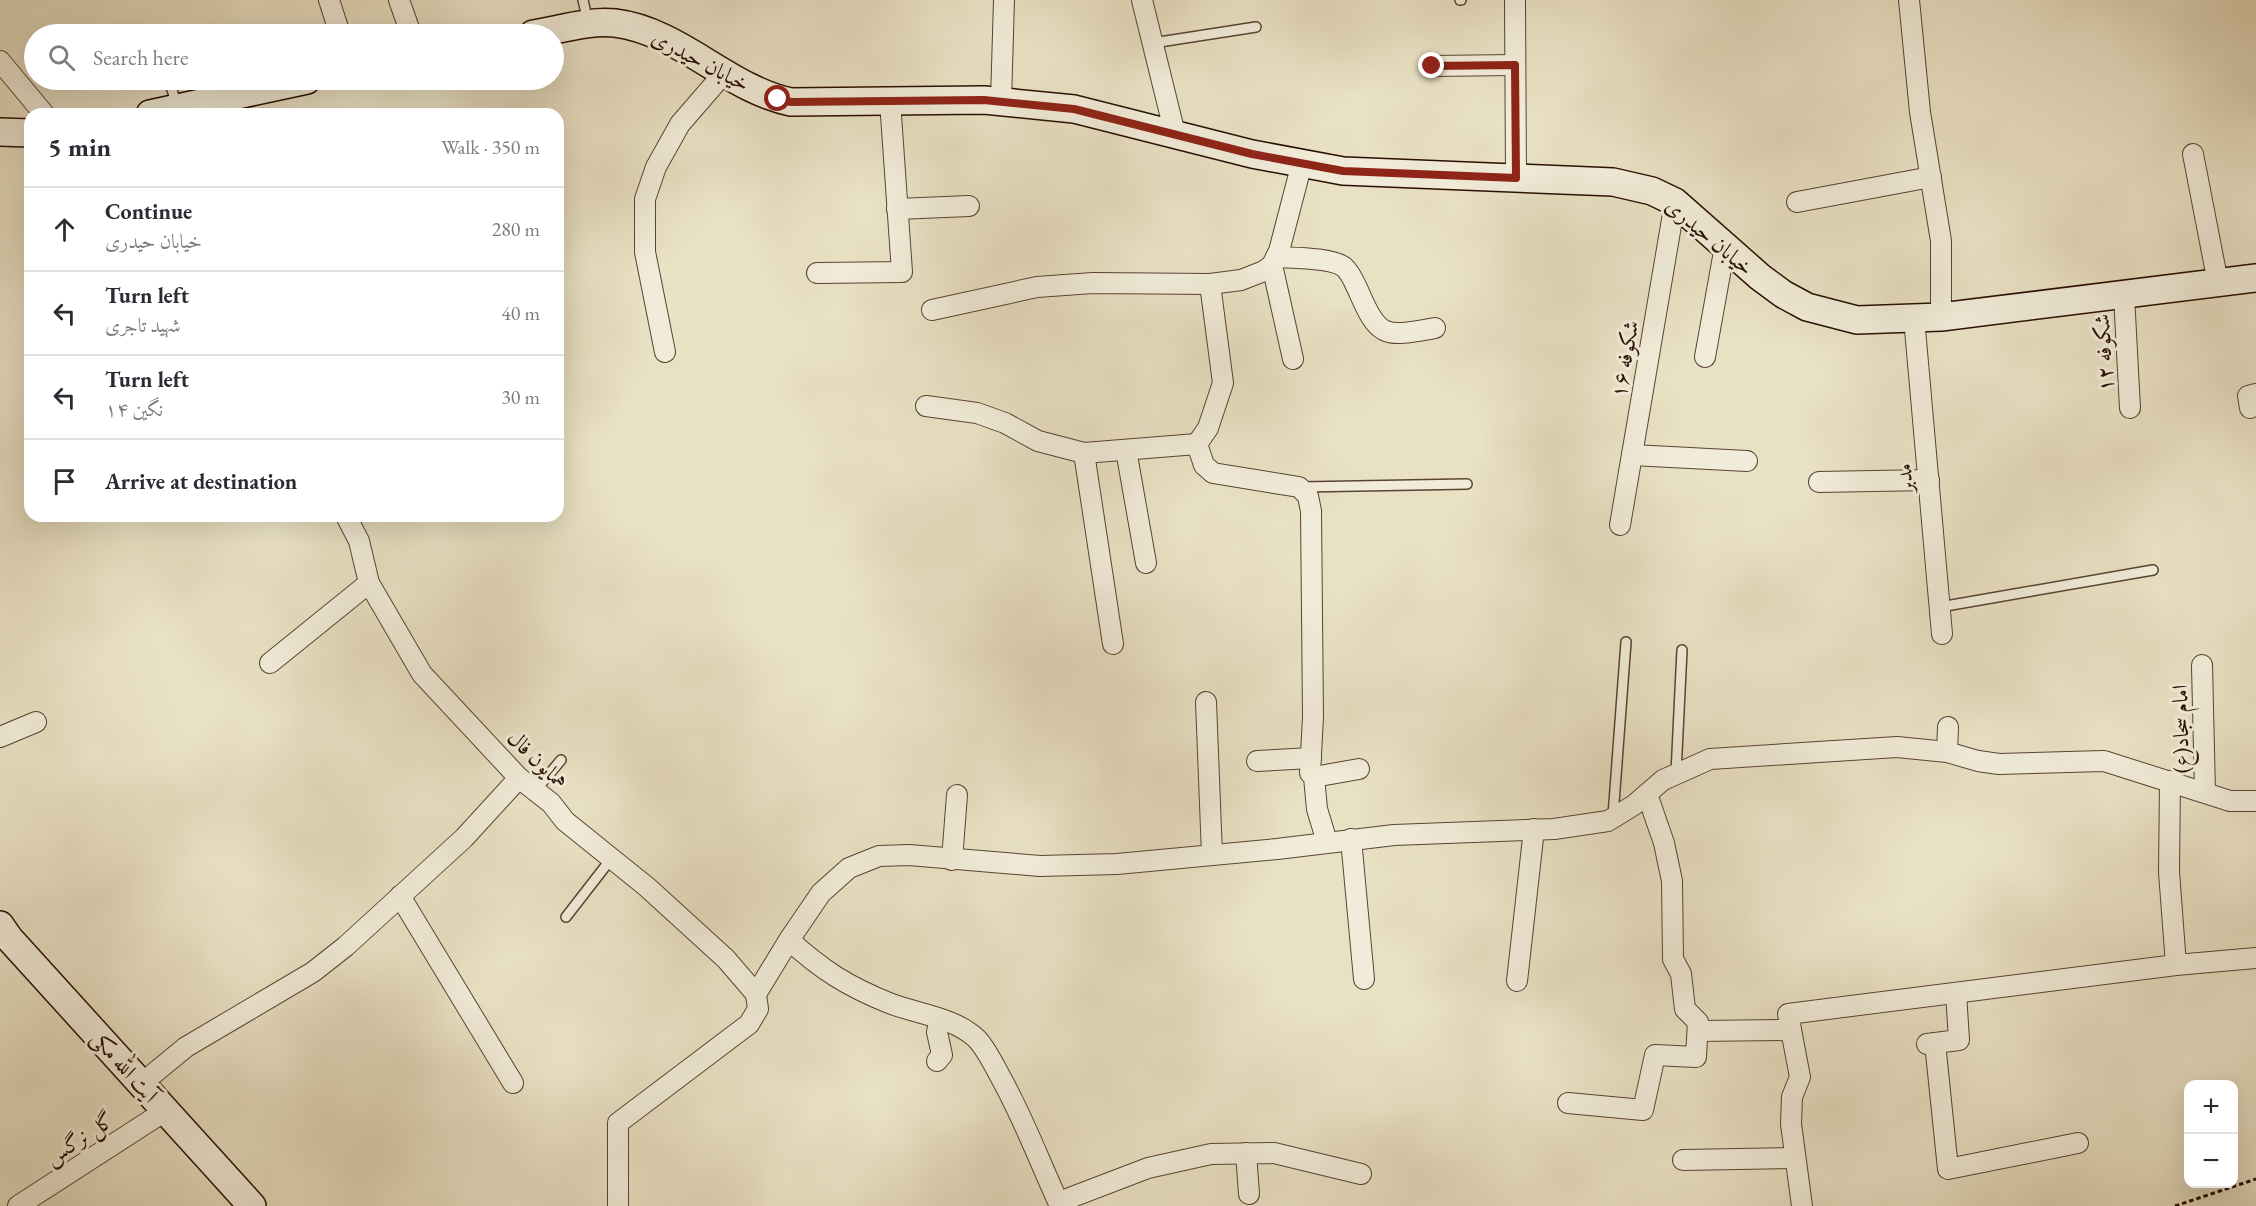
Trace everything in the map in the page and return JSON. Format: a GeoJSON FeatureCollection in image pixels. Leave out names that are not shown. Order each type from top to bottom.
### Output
{"type":"FeatureCollection","features":[{"type":"Feature","properties":{"kind":"street"},"geometry":{"type":"LineString","coordinates":[[329,0],[337,24]]}},
{"type":"Feature","properties":{"kind":"street"},"geometry":{"type":"LineString","coordinates":[[399,0],[407,24]]}},
{"type":"Feature","properties":{"kind":"street"},"geometry":{"type":"LineString","coordinates":[[1001,101],[1004,0]]}},
{"type":"Feature","properties":{"kind":"street"},"geometry":{"type":"LineString","coordinates":[[1142,0],[1175,134]]}},
{"type":"Feature","properties":{"kind":"street"},"geometry":{"type":"LineString","coordinates":[[1515,0],[1516,178]]}},
{"type":"Feature","properties":{"kind":"street"},"geometry":{"type":"LineString","coordinates":[[1909,0],[1920,112],[1941,241],[1941,317]]}},
{"type":"Feature","properties":{"kind":"street","name":"خیابان حیدری"},"geometry":{"type":"LineString","coordinates":[[557,24],[585,12],[606,22],[637,27],[765,94],[791,102],[1001,101],[1074,109],[1252,154],[1343,171],[1612,182],[1652,191],[1675,202],[1760,277],[1807,307],[1857,320],[1941,317],[2256,278]]}},
{"type":"Feature","properties":{"kind":"street"},"geometry":{"type":"LineString","coordinates":[[0,61],[24,90]]}},
{"type":"Feature","properties":{"kind":"street"},"geometry":{"type":"LineString","coordinates":[[1432,66],[1515,65]]}},
{"type":"Feature","properties":{"kind":"street"},"geometry":{"type":"LineString","coordinates":[[665,352],[645,252],[645,199],[656,167],[680,124],[725,72]]}},
{"type":"Feature","properties":{"kind":"street"},"geometry":{"type":"LineString","coordinates":[[24,90],[39,108]]}},
{"type":"Feature","properties":{"kind":"street"},"geometry":{"type":"LineString","coordinates":[[178,108],[261,90]]}},
{"type":"Feature","properties":{"kind":"street"},"geometry":{"type":"LineString","coordinates":[[817,273],[902,272],[890,101]]}},
{"type":"Feature","properties":{"kind":"street"},"geometry":{"type":"LineString","coordinates":[[0,132],[24,133]]}},
{"type":"Feature","properties":{"kind":"street"},"geometry":{"type":"LineString","coordinates":[[2193,154],[2218,283]]}},
{"type":"Feature","properties":{"kind":"street"},"geometry":{"type":"LineString","coordinates":[[1293,359],[1274,261],[1302,163]]}},
{"type":"Feature","properties":{"kind":"street"},"geometry":{"type":"LineString","coordinates":[[1797,202],[1931,177]]}},
{"type":"Feature","properties":{"kind":"street","name":"شکوفه ۱۶"},"geometry":{"type":"LineString","coordinates":[[1620,525],[1675,202]]}},
{"type":"Feature","properties":{"kind":"street"},"geometry":{"type":"LineString","coordinates":[[897,209],[969,206]]}},
{"type":"Feature","properties":{"kind":"street"},"geometry":{"type":"LineString","coordinates":[[1705,357],[1725,246]]}},
{"type":"Feature","properties":{"kind":"street"},"geometry":{"type":"LineString","coordinates":[[932,310],[1037,287],[1093,283],[1210,284],[1241,280],[1264,271],[1274,261],[1328,261],[1342,266],[1351,275],[1375,325],[1383,332],[1401,334],[1435,328]]}},
{"type":"Feature","properties":{"kind":"street"},"geometry":{"type":"LineString","coordinates":[[1197,444],[1208,428],[1223,383],[1210,284]]}},
{"type":"Feature","properties":{"kind":"street","name":"شکوفه ۱۲"},"geometry":{"type":"LineString","coordinates":[[2124,295],[2130,408]]}},
{"type":"Feature","properties":{"kind":"street","name":"مدبر"},"geometry":{"type":"LineString","coordinates":[[1914,318],[1942,634]]}},
{"type":"Feature","properties":{"kind":"street"},"geometry":{"type":"LineString","coordinates":[[926,406],[977,413],[1005,423],[1038,441],[1084,453],[1197,444]]}},
{"type":"Feature","properties":{"kind":"street"},"geometry":{"type":"LineString","coordinates":[[1197,444],[1204,465],[1213,472],[1299,487],[1308,496],[1311,511],[1312,767],[1317,809],[1327,842]]}},
{"type":"Feature","properties":{"kind":"street"},"geometry":{"type":"LineString","coordinates":[[1126,450],[1146,563]]}},
{"type":"Feature","properties":{"kind":"street"},"geometry":{"type":"LineString","coordinates":[[1084,453],[1113,644]]}},
{"type":"Feature","properties":{"kind":"street"},"geometry":{"type":"LineString","coordinates":[[1632,455],[1747,461]]}},
{"type":"Feature","properties":{"kind":"street"},"geometry":{"type":"LineString","coordinates":[[1819,482],[1929,480]]}},
{"type":"Feature","properties":{"kind":"street","name":"همایون فال"},"geometry":{"type":"LineString","coordinates":[[349,522],[359,541],[369,583],[422,674],[519,778],[551,803],[565,821],[726,959],[756,994]]}},
{"type":"Feature","properties":{"kind":"street"},"geometry":{"type":"LineString","coordinates":[[270,663],[369,583]]}},
{"type":"Feature","properties":{"kind":"street","name":"امام سجاد(ع)"},"geometry":{"type":"LineString","coordinates":[[2202,665],[2205,792]]}},
{"type":"Feature","properties":{"kind":"street"},"geometry":{"type":"LineString","coordinates":[[1206,702],[1212,855]]}},
{"type":"Feature","properties":{"kind":"street"},"geometry":{"type":"LineString","coordinates":[[0,737],[36,722]]}},
{"type":"Feature","properties":{"kind":"street"},"geometry":{"type":"LineString","coordinates":[[1947,752],[1948,727]]}},
{"type":"Feature","properties":{"kind":"street"},"geometry":{"type":"LineString","coordinates":[[618,1206],[618,1123],[749,1024],[758,1009],[756,994],[821,893],[849,868],[879,856],[909,855],[1040,866],[1117,864],[1351,839],[1575,826],[1608,821],[1663,780],[1710,759],[1897,747],[1947,752],[1999,764],[2104,761],[2230,801],[2256,801]]}},
{"type":"Feature","properties":{"kind":"street"},"geometry":{"type":"LineString","coordinates":[[1257,761],[1359,769]]}},
{"type":"Feature","properties":{"kind":"street"},"geometry":{"type":"LineString","coordinates":[[141,1084],[186,1047],[313,972],[346,946],[464,838],[519,778]]}},
{"type":"Feature","properties":{"kind":"street"},"geometry":{"type":"LineString","coordinates":[[2170,781],[2169,872],[2176,965]]}},
{"type":"Feature","properties":{"kind":"street"},"geometry":{"type":"LineString","coordinates":[[1568,1103],[1643,1110],[1655,1055],[1696,1057],[1698,1022],[1685,1009],[1681,974],[1673,959],[1672,881],[1664,843],[1647,794]]}},
{"type":"Feature","properties":{"kind":"street"},"geometry":{"type":"LineString","coordinates":[[952,860],[957,795]]}},
{"type":"Feature","properties":{"kind":"street"},"geometry":{"type":"LineString","coordinates":[[1517,981],[1534,829]]}},
{"type":"Feature","properties":{"kind":"street"},"geometry":{"type":"LineString","coordinates":[[1351,839],[1364,979]]}},
{"type":"Feature","properties":{"kind":"street"},"geometry":{"type":"LineString","coordinates":[[400,896],[513,1083]]}},
{"type":"Feature","properties":{"kind":"street","name":"آیت الله مکی"},"geometry":{"type":"LineString","coordinates":[[0,925],[252,1206]]}},
{"type":"Feature","properties":{"kind":"street"},"geometry":{"type":"LineString","coordinates":[[789,940],[818,966],[850,987],[956,1024],[977,1039],[1025,1120],[1060,1204],[1148,1168],[1211,1154],[1274,1153],[1362,1174]]}},
{"type":"Feature","properties":{"kind":"street"},"geometry":{"type":"LineString","coordinates":[[1802,1206],[1791,1124],[1792,1097],[1800,1077],[1788,1014],[2176,965],[2256,958]]}},
{"type":"Feature","properties":{"kind":"street"},"geometry":{"type":"LineString","coordinates":[[1956,993],[1959,1040],[1931,1044],[1948,1169],[2078,1143]]}},
{"type":"Feature","properties":{"kind":"street"},"geometry":{"type":"LineString","coordinates":[[936,1061],[942,1055],[943,1048],[938,1032],[940,1019]]}},
{"type":"Feature","properties":{"kind":"street"},"geometry":{"type":"LineString","coordinates":[[1698,1031],[1791,1030]]}},
{"type":"Feature","properties":{"kind":"street","name":"گل نرگس"},"geometry":{"type":"LineString","coordinates":[[18,1206],[165,1110]]}},
{"type":"Feature","properties":{"kind":"street"},"geometry":{"type":"LineString","coordinates":[[1246,1153],[1249,1194]]}},
{"type":"Feature","properties":{"kind":"street"},"geometry":{"type":"LineString","coordinates":[[1683,1160],[1794,1158]]}},
{"type":"Feature","properties":{"kind":"lane"},"geometry":{"type":"LineString","coordinates":[[1153,44],[1256,27]]}},
{"type":"Feature","properties":{"kind":"lane"},"geometry":{"type":"LineString","coordinates":[[172,90],[178,108]]}},
{"type":"Feature","properties":{"kind":"lane"},"geometry":{"type":"LineString","coordinates":[[1299,487],[1467,484]]}},
{"type":"Feature","properties":{"kind":"lane"},"geometry":{"type":"LineString","coordinates":[[1940,607],[2153,570]]}},
{"type":"Feature","properties":{"kind":"lane"},"geometry":{"type":"LineString","coordinates":[[1613,818],[1626,642]]}},
{"type":"Feature","properties":{"kind":"lane"},"geometry":{"type":"LineString","coordinates":[[1676,774],[1682,650]]}},
{"type":"Feature","properties":{"kind":"lane"},"geometry":{"type":"LineString","coordinates":[[535,791],[561,760]]}},
{"type":"Feature","properties":{"kind":"lane"},"geometry":{"type":"LineString","coordinates":[[566,917],[611,859]]}},
{"type":"Feature","properties":{"kind":"path"},"geometry":{"type":"LineString","coordinates":[[2175,1206],[2256,1179]]}},
{"type":"Feature","properties":{"kind":"route"},"geometry":{"type":"LineString","coordinates":[[778,99],[791,102],[984,100],[1074,109],[1252,154],[1343,171],[1516,178],[1515,65],[1432,66]]}}]}
